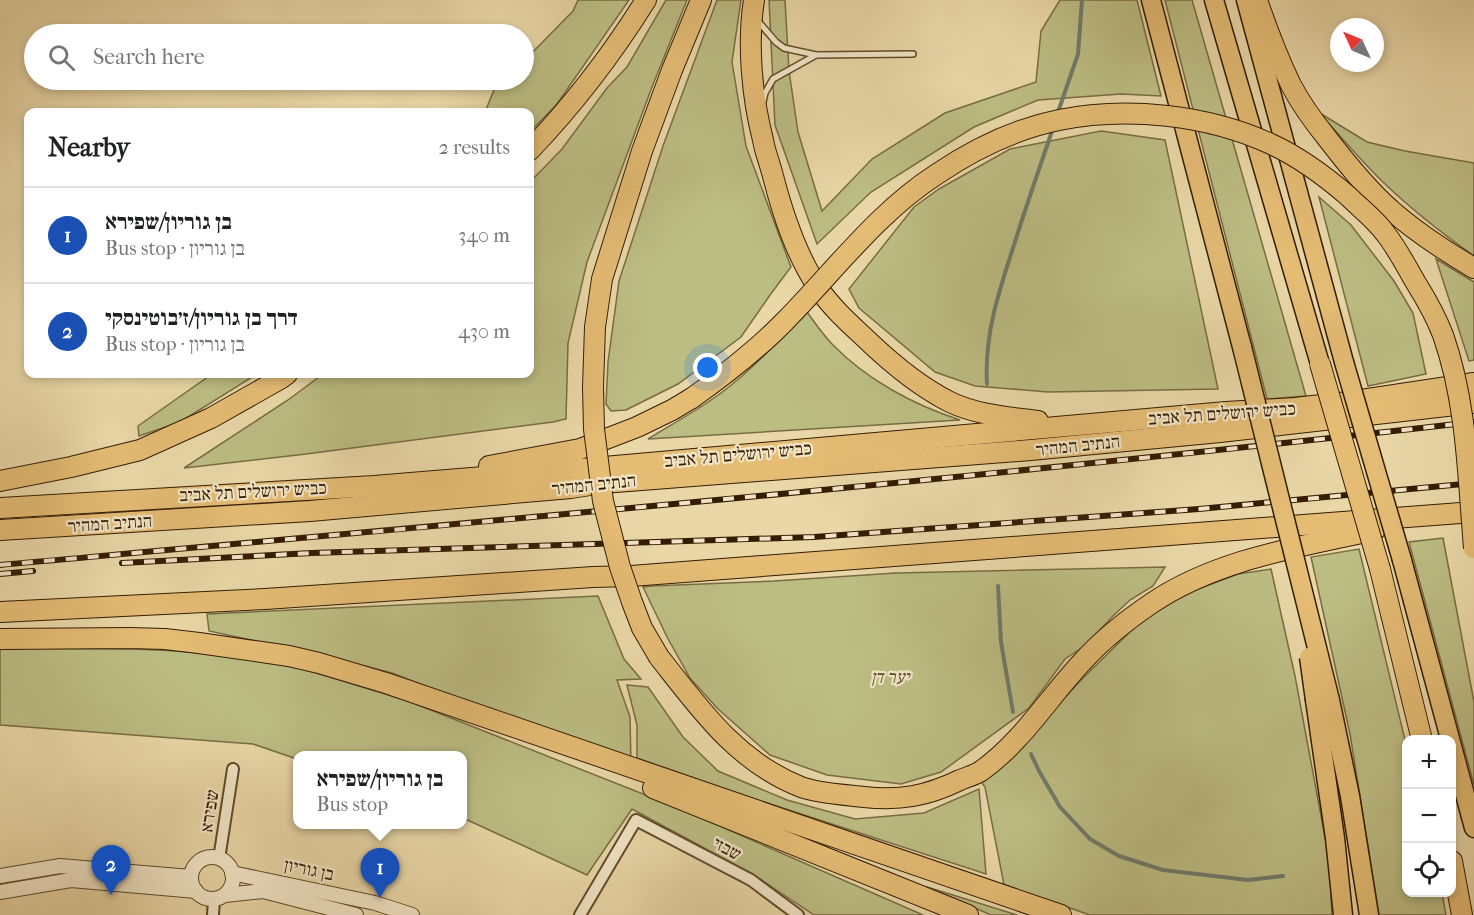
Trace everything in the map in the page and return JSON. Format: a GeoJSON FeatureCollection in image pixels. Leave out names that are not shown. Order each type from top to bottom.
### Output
{"type":"FeatureCollection","features":[{"type":"Feature","properties":{"kind":"highway"},"geometry":{"type":"LineString","coordinates":[[534,146],[591,81],[646,0]]}},
{"type":"Feature","properties":{"kind":"highway"},"geometry":{"type":"LineString","coordinates":[[701,0],[642,151],[602,279],[595,327],[594,429],[603,501],[620,567],[642,628],[659,657],[720,733],[772,774],[803,788],[884,800],[907,798],[954,784],[980,772],[1024,731],[1083,661],[1104,640],[1144,608],[1177,588],[1249,559],[1439,515]]}},
{"type":"Feature","properties":{"kind":"highway"},"geometry":{"type":"LineString","coordinates":[[1151,0],[1242,347],[1292,549],[1322,700],[1350,796],[1369,915]]}},
{"type":"Feature","properties":{"kind":"highway"},"geometry":{"type":"LineString","coordinates":[[1214,0],[1380,569],[1421,735]]}},
{"type":"Feature","properties":{"kind":"highway"},"geometry":{"type":"LineString","coordinates":[[1246,0],[1474,828]]}},
{"type":"Feature","properties":{"kind":"highway"},"geometry":{"type":"LineString","coordinates":[[1257,0],[1292,86],[1305,108],[1340,155],[1367,187],[1391,210],[1421,235],[1474,268]]}},
{"type":"Feature","properties":{"kind":"highway"},"geometry":{"type":"LineString","coordinates":[[753,7],[751,68],[762,140],[780,205],[804,262],[829,302],[890,361],[926,388],[951,402],[984,414],[1074,426]]}},
{"type":"Feature","properties":{"kind":"highway"},"geometry":{"type":"LineString","coordinates":[[374,486],[580,449],[637,427],[672,410],[692,398],[756,350],[793,314],[880,220],[910,192],[937,173],[989,144],[1017,132],[1059,120],[1105,114],[1137,113],[1202,121],[1241,132],[1270,144],[1299,159],[1334,184],[1384,232],[1428,303],[1442,334],[1452,369],[1463,417],[1474,548]]}},
{"type":"Feature","properties":{"kind":"highway"},"geometry":{"type":"LineString","coordinates":[[0,481],[140,450],[211,418],[281,378]]}},
{"type":"Feature","properties":{"kind":"highway","name":"כביש ירושלים תל אביב"},"geometry":{"type":"LineString","coordinates":[[0,508],[374,486],[1226,412],[1295,408],[1474,383]]}},
{"type":"Feature","properties":{"kind":"highway","name":"הנתיב המהיר"},"geometry":{"type":"LineString","coordinates":[[0,530],[332,509],[615,482],[1031,450],[1220,432],[1474,403]]}},
{"type":"Feature","properties":{"kind":"highway"},"geometry":{"type":"LineString","coordinates":[[0,612],[265,599],[643,576],[1474,512]]}},
{"type":"Feature","properties":{"kind":"highway"},"geometry":{"type":"LineString","coordinates":[[0,639],[165,639],[289,656],[319,663],[416,694],[1061,915]]}},
{"type":"Feature","properties":{"kind":"highway"},"geometry":{"type":"LineString","coordinates":[[416,694],[968,915]]}},
{"type":"Feature","properties":{"kind":"highway"},"geometry":{"type":"LineString","coordinates":[[1322,700],[1343,915]]}},
{"type":"Feature","properties":{"kind":"highway"},"geometry":{"type":"LineString","coordinates":[[842,863],[946,915]]}},
{"type":"Feature","properties":{"kind":"highway"},"geometry":{"type":"LineString","coordinates":[[1456,883],[1462,915]]}},
{"type":"Feature","properties":{"kind":"street","name":"שפירא"},"geometry":{"type":"LineString","coordinates":[[219,859],[233,769]]}},
{"type":"Feature","properties":{"kind":"street","name":"שבזי"},"geometry":{"type":"LineString","coordinates":[[580,915],[636,820],[751,880],[798,915]]}},
{"type":"Feature","properties":{"kind":"street"},"geometry":{"type":"LineString","coordinates":[[213,915],[219,897],[232,885],[232,873],[229,867],[219,859],[201,861],[196,865],[191,883],[202,897],[219,897]]}},
{"type":"Feature","properties":{"kind":"street"},"geometry":{"type":"LineString","coordinates":[[0,876],[60,866],[191,877]]}},
{"type":"Feature","properties":{"kind":"street","name":"בן גוריון"},"geometry":{"type":"LineString","coordinates":[[232,873],[375,903],[412,915]]}},
{"type":"Feature","properties":{"kind":"street"},"geometry":{"type":"LineString","coordinates":[[0,892],[71,880],[196,891]]}},
{"type":"Feature","properties":{"kind":"street","name":"בן גוריון"},"geometry":{"type":"LineString","coordinates":[[219,897],[263,891],[356,915]]}},
{"type":"Feature","properties":{"kind":"lane"},"geometry":{"type":"LineString","coordinates":[[753,7],[776,42],[784,48],[816,55],[913,54]]}},
{"type":"Feature","properties":{"kind":"lane"},"geometry":{"type":"LineString","coordinates":[[760,124],[765,93],[773,79],[816,55]]}},
{"type":"Feature","properties":{"kind":"lane"},"geometry":{"type":"LineString","coordinates":[[331,488],[332,509]]}},
{"type":"Feature","properties":{"kind":"green space"},"geometry":{"type":"Polygon","coordinates":[[[578,0],[629,0],[557,104],[534,128],[534,108],[487,108],[494,90],[534,90],[534,51],[573,11],[578,0]]]}},
{"type":"Feature","properties":{"kind":"green space"},"geometry":{"type":"Polygon","coordinates":[[[666,0],[687,0],[587,262],[568,343],[566,419],[184,468],[318,378],[534,378],[534,178],[562,149],[607,88],[627,67],[666,0]]]}},
{"type":"Feature","properties":{"kind":"green space"},"geometry":{"type":"Polygon","coordinates":[[[717,0],[741,0],[732,62],[746,146],[791,267],[741,337],[678,384],[626,410],[611,411],[606,404],[608,362],[619,281],[663,146],[717,0]]]}},
{"type":"Feature","properties":{"kind":"green space"},"geometry":{"type":"Polygon","coordinates":[[[769,0],[785,0],[789,71],[798,132],[822,211],[872,159],[945,113],[1036,82],[1041,31],[1060,0],[1137,0],[1161,96],[1121,94],[1038,100],[974,127],[871,192],[817,244],[775,125],[769,0]]]}},
{"type":"Feature","properties":{"kind":"green space"},"geometry":{"type":"Polygon","coordinates":[[[1165,0],[1192,0],[1306,396],[1267,399],[1165,0]]]}},
{"type":"Feature","properties":{"kind":"green space"},"geometry":{"type":"Polygon","coordinates":[[[1318,112],[1367,142],[1474,163],[1474,256],[1395,193],[1318,112]]]}},
{"type":"Feature","properties":{"kind":"green space"},"geometry":{"type":"Polygon","coordinates":[[[1101,131],[1165,140],[1218,389],[1048,392],[975,386],[935,372],[859,308],[849,289],[914,207],[939,189],[1010,149],[1101,131]]]}},
{"type":"Feature","properties":{"kind":"green space"},"geometry":{"type":"Polygon","coordinates":[[[1319,197],[1351,225],[1394,281],[1413,313],[1426,374],[1368,386],[1319,197]]]}},
{"type":"Feature","properties":{"kind":"green space"},"geometry":{"type":"Polygon","coordinates":[[[1436,259],[1474,282],[1474,360],[1469,361],[1436,259]]]}},
{"type":"Feature","properties":{"kind":"green space"},"geometry":{"type":"Polygon","coordinates":[[[807,312],[829,341],[846,358],[876,380],[909,399],[960,420],[648,439],[724,391],[807,312]]]}},
{"type":"Feature","properties":{"kind":"green space"},"geometry":{"type":"Polygon","coordinates":[[[206,378],[251,378],[180,422],[139,436],[138,426],[206,378]]]}},
{"type":"Feature","properties":{"kind":"green space"},"geometry":{"type":"Polygon","coordinates":[[[1443,538],[1474,702],[1474,785],[1409,542],[1443,538]]]}},
{"type":"Feature","properties":{"kind":"green space"},"geometry":{"type":"Polygon","coordinates":[[[1359,549],[1404,735],[1402,735],[1402,897],[1443,897],[1446,915],[1379,915],[1350,734],[1311,557],[1359,549]]]}},
{"type":"Feature","properties":{"kind":"green space","name":"יער דן"},"geometry":{"type":"Polygon","coordinates":[[[1165,567],[1153,586],[1130,600],[1086,645],[1065,659],[1029,708],[941,772],[901,784],[827,775],[770,755],[718,709],[690,678],[643,587],[896,573],[1165,567]]]}},
{"type":"Feature","properties":{"kind":"green space"},"geometry":{"type":"Polygon","coordinates":[[[1271,569],[1295,676],[1329,859],[1332,915],[1090,915],[1004,885],[985,787],[980,780],[1012,754],[1083,678],[1135,627],[1165,604],[1238,574],[1271,569]]]}},
{"type":"Feature","properties":{"kind":"green space"},"geometry":{"type":"Polygon","coordinates":[[[598,596],[624,659],[641,679],[617,680],[630,717],[631,764],[392,673],[209,631],[207,614],[598,596]]]}},
{"type":"Feature","properties":{"kind":"green space"},"geometry":{"type":"Polygon","coordinates":[[[0,648],[176,651],[230,656],[300,668],[408,701],[676,807],[923,915],[814,915],[754,875],[632,809],[587,875],[467,820],[467,751],[293,751],[293,758],[253,744],[0,725],[0,648]]]}},
{"type":"Feature","properties":{"kind":"green space"},"geometry":{"type":"Polygon","coordinates":[[[627,685],[648,687],[683,737],[718,771],[787,800],[855,819],[924,813],[979,789],[986,874],[637,758],[637,725],[627,685]]]}},
{"type":"Feature","properties":{"kind":"green space"},"geometry":{"type":"Polygon","coordinates":[[[927,887],[1017,915],[991,915],[927,887]]]}},
{"type":"Feature","properties":{"kind":"waterway"},"geometry":{"type":"LineString","coordinates":[[1057,115],[1078,54],[1082,0]]}},
{"type":"Feature","properties":{"kind":"waterway"},"geometry":{"type":"LineString","coordinates":[[987,384],[990,331],[998,296],[1053,128]]}},
{"type":"Feature","properties":{"kind":"waterway"},"geometry":{"type":"LineString","coordinates":[[998,586],[1001,642],[1013,712]]}},
{"type":"Feature","properties":{"kind":"waterway"},"geometry":{"type":"LineString","coordinates":[[1031,754],[1060,807],[1090,839],[1119,856],[1163,870],[1248,880],[1283,876]]}},
{"type":"Feature","properties":{"kind":"railway"},"geometry":{"type":"LineString","coordinates":[[0,565],[922,480],[1474,422]]}},
{"type":"Feature","properties":{"kind":"railway"},"geometry":{"type":"LineString","coordinates":[[122,563],[312,553],[814,537],[1199,509],[1474,483]]}},
{"type":"Feature","properties":{"kind":"railway"},"geometry":{"type":"LineString","coordinates":[[0,574],[33,571]]}},
{"type":"Feature","properties":{"kind":"place","name":"דרך בן גוריון/ז׳בוטינסקי"},"geometry":{"type":"Point","coordinates":[111,895]}},
{"type":"Feature","properties":{"kind":"place","name":"בן גוריון/שפירא"},"geometry":{"type":"Point","coordinates":[380,898]}}]}
